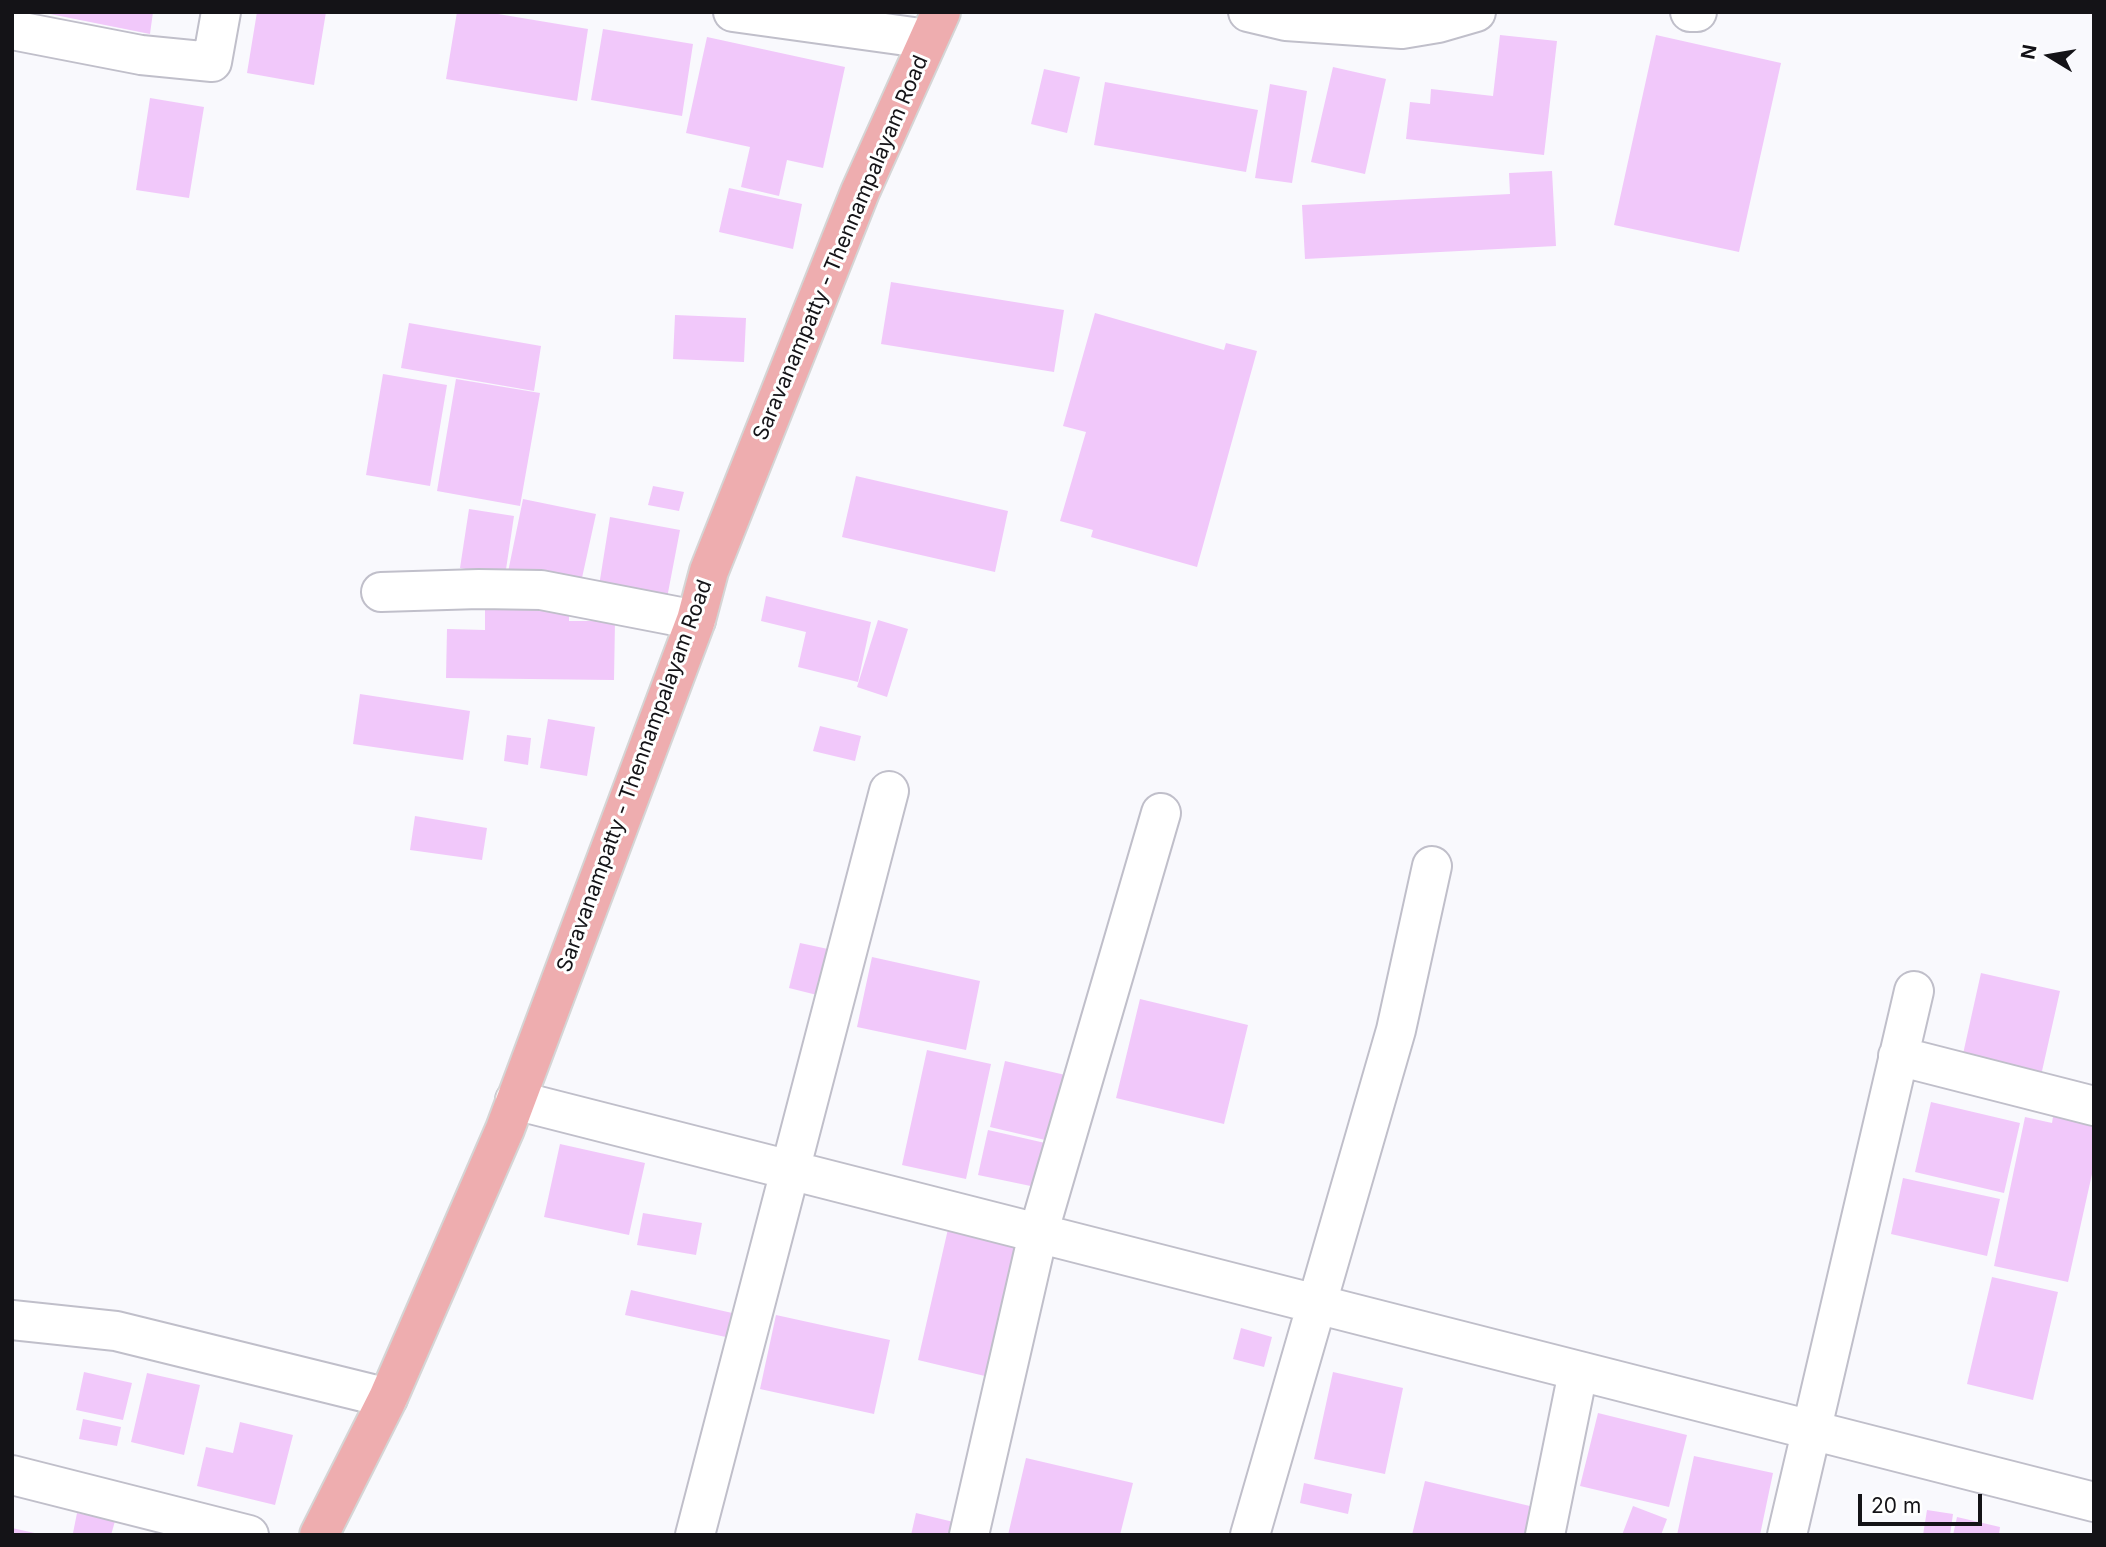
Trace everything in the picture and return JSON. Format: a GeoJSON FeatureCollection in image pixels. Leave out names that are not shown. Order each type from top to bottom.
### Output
{"type":"FeatureCollection","features":[{"type":"Feature","properties":{"kind":"main road","name":"Saravanampatty - Thennampalayam Road"},"geometry":{"type":"LineString","coordinates":[[319,1535],[388,1398],[505,1129],[696,620],[709,572],[859,192],[934,26]]}},
{"type":"Feature","properties":{"kind":"street"},"geometry":{"type":"LineString","coordinates":[[12,30],[141,55],[212,62],[220,12]]}},
{"type":"Feature","properties":{"kind":"street"},"geometry":{"type":"LineString","coordinates":[[733,12],[934,26]]}},
{"type":"Feature","properties":{"kind":"street"},"geometry":{"type":"LineString","coordinates":[[1248,12],[1286,20],[1402,29],[1476,12]]}},
{"type":"Feature","properties":{"kind":"street"},"geometry":{"type":"LineString","coordinates":[[1690,12],[1696,12]]}},
{"type":"Feature","properties":{"kind":"street"},"geometry":{"type":"LineString","coordinates":[[381,592],[541,590],[696,620]]}},
{"type":"Feature","properties":{"kind":"street"},"geometry":{"type":"LineString","coordinates":[[695,1535],[889,791]]}},
{"type":"Feature","properties":{"kind":"street"},"geometry":{"type":"LineString","coordinates":[[969,1535],[1038,1234],[1161,813]]}},
{"type":"Feature","properties":{"kind":"street"},"geometry":{"type":"LineString","coordinates":[[1250,1535],[1396,1030],[1432,866]]}},
{"type":"Feature","properties":{"kind":"street"},"geometry":{"type":"LineString","coordinates":[[1787,1535],[1914,991]]}},
{"type":"Feature","properties":{"kind":"street"},"geometry":{"type":"LineString","coordinates":[[1898,1056],[2094,1106]]}},
{"type":"Feature","properties":{"kind":"street"},"geometry":{"type":"LineString","coordinates":[[515,1100],[1578,1373],[2094,1502]]}},
{"type":"Feature","properties":{"kind":"street"},"geometry":{"type":"LineString","coordinates":[[12,1320],[116,1331],[388,1398]]}},
{"type":"Feature","properties":{"kind":"street"},"geometry":{"type":"LineString","coordinates":[[1545,1535],[1578,1373]]}},
{"type":"Feature","properties":{"kind":"street"},"geometry":{"type":"LineString","coordinates":[[12,1475],[249,1535]]}},
{"type":"Feature","properties":{"kind":"building"},"geometry":{"type":"Polygon","coordinates":[[[40,12],[153,12],[150,34],[40,12]]]}},
{"type":"Feature","properties":{"kind":"building"},"geometry":{"type":"Polygon","coordinates":[[[257,12],[326,12],[314,85],[247,73],[257,12]]]}},
{"type":"Feature","properties":{"kind":"building"},"geometry":{"type":"Polygon","coordinates":[[[457,12],[486,12],[588,29],[577,101],[446,79],[457,12]]]}},
{"type":"Feature","properties":{"kind":"building"},"geometry":{"type":"Polygon","coordinates":[[[603,29],[693,44],[682,116],[591,100],[603,29]]]}},
{"type":"Feature","properties":{"kind":"building"},"geometry":{"type":"Polygon","coordinates":[[[1500,35],[1557,41],[1544,155],[1406,139],[1410,102],[1430,104],[1431,89],[1493,96],[1500,35]]]}},
{"type":"Feature","properties":{"kind":"building"},"geometry":{"type":"Polygon","coordinates":[[[1656,35],[1781,63],[1739,252],[1614,225],[1656,35]]]}},
{"type":"Feature","properties":{"kind":"building"},"geometry":{"type":"Polygon","coordinates":[[[707,37],[845,67],[823,168],[787,160],[779,196],[741,187],[750,147],[686,133],[707,37]]]}},
{"type":"Feature","properties":{"kind":"building"},"geometry":{"type":"Polygon","coordinates":[[[1333,67],[1386,79],[1365,174],[1311,162],[1333,67]]]}},
{"type":"Feature","properties":{"kind":"building"},"geometry":{"type":"Polygon","coordinates":[[[1044,69],[1080,77],[1067,133],[1031,124],[1044,69]]]}},
{"type":"Feature","properties":{"kind":"building"},"geometry":{"type":"Polygon","coordinates":[[[1105,82],[1258,110],[1246,172],[1094,145],[1105,82]]]}},
{"type":"Feature","properties":{"kind":"building"},"geometry":{"type":"Polygon","coordinates":[[[1270,84],[1307,91],[1292,183],[1255,178],[1270,84]]]}},
{"type":"Feature","properties":{"kind":"building"},"geometry":{"type":"Polygon","coordinates":[[[150,98],[204,107],[189,198],[136,190],[150,98]]]}},
{"type":"Feature","properties":{"kind":"building"},"geometry":{"type":"Polygon","coordinates":[[[1552,171],[1556,246],[1305,259],[1302,205],[1510,194],[1509,173],[1552,171]]]}},
{"type":"Feature","properties":{"kind":"building"},"geometry":{"type":"Polygon","coordinates":[[[729,188],[802,204],[793,249],[719,232],[729,188]]]}},
{"type":"Feature","properties":{"kind":"building"},"geometry":{"type":"Polygon","coordinates":[[[891,282],[1064,310],[1054,372],[881,344],[891,282]]]}},
{"type":"Feature","properties":{"kind":"building"},"geometry":{"type":"Polygon","coordinates":[[[1095,313],[1224,350],[1226,343],[1257,351],[1197,567],[1091,537],[1093,530],[1060,521],[1086,432],[1063,426],[1095,313]]]}},
{"type":"Feature","properties":{"kind":"building"},"geometry":{"type":"Polygon","coordinates":[[[675,315],[746,318],[744,362],[673,359],[675,315]]]}},
{"type":"Feature","properties":{"kind":"building"},"geometry":{"type":"Polygon","coordinates":[[[409,323],[541,346],[534,391],[401,368],[409,323]]]}},
{"type":"Feature","properties":{"kind":"building"},"geometry":{"type":"Polygon","coordinates":[[[383,374],[447,385],[430,486],[366,475],[383,374]]]}},
{"type":"Feature","properties":{"kind":"building"},"geometry":{"type":"Polygon","coordinates":[[[456,379],[540,393],[520,506],[437,491],[456,379]]]}},
{"type":"Feature","properties":{"kind":"building"},"geometry":{"type":"Polygon","coordinates":[[[856,476],[1008,511],[995,572],[842,537],[856,476]]]}},
{"type":"Feature","properties":{"kind":"building"},"geometry":{"type":"Polygon","coordinates":[[[653,486],[684,492],[679,511],[648,505],[653,486]]]}},
{"type":"Feature","properties":{"kind":"building"},"geometry":{"type":"Polygon","coordinates":[[[523,499],[596,514],[580,587],[508,572],[523,499]]]}},
{"type":"Feature","properties":{"kind":"building"},"geometry":{"type":"Polygon","coordinates":[[[469,509],[514,516],[505,576],[460,568],[469,509]]]}},
{"type":"Feature","properties":{"kind":"building"},"geometry":{"type":"Polygon","coordinates":[[[610,517],[680,530],[667,598],[599,586],[610,517]]]}},
{"type":"Feature","properties":{"kind":"building"},"geometry":{"type":"Polygon","coordinates":[[[766,596],[871,622],[858,682],[798,667],[806,632],[761,621],[766,596]]]}},
{"type":"Feature","properties":{"kind":"building"},"geometry":{"type":"Polygon","coordinates":[[[485,604],[569,605],[569,621],[615,621],[614,680],[446,678],[447,629],[485,630],[485,604]]]}},
{"type":"Feature","properties":{"kind":"building"},"geometry":{"type":"Polygon","coordinates":[[[878,620],[908,629],[887,697],[857,687],[878,620]]]}},
{"type":"Feature","properties":{"kind":"building"},"geometry":{"type":"Polygon","coordinates":[[[360,694],[470,711],[463,760],[353,744],[360,694]]]}},
{"type":"Feature","properties":{"kind":"building"},"geometry":{"type":"Polygon","coordinates":[[[548,719],[595,727],[587,776],[540,768],[548,719]]]}},
{"type":"Feature","properties":{"kind":"building"},"geometry":{"type":"Polygon","coordinates":[[[820,726],[861,736],[855,761],[813,751],[820,726]]]}},
{"type":"Feature","properties":{"kind":"building"},"geometry":{"type":"Polygon","coordinates":[[[507,735],[531,738],[528,765],[504,761],[507,735]]]}},
{"type":"Feature","properties":{"kind":"building"},"geometry":{"type":"Polygon","coordinates":[[[415,816],[487,828],[482,860],[410,850],[415,816]]]}},
{"type":"Feature","properties":{"kind":"building"},"geometry":{"type":"Polygon","coordinates":[[[800,943],[828,949],[817,995],[789,988],[800,943]]]}},
{"type":"Feature","properties":{"kind":"building"},"geometry":{"type":"Polygon","coordinates":[[[872,957],[980,981],[966,1050],[857,1027],[872,957]]]}},
{"type":"Feature","properties":{"kind":"building"},"geometry":{"type":"Polygon","coordinates":[[[1981,973],[2060,991],[2040,1080],[1961,1063],[1981,973]]]}},
{"type":"Feature","properties":{"kind":"building"},"geometry":{"type":"Polygon","coordinates":[[[1140,999],[1248,1025],[1224,1124],[1116,1098],[1140,999]]]}},
{"type":"Feature","properties":{"kind":"building"},"geometry":{"type":"Polygon","coordinates":[[[927,1050],[991,1064],[966,1179],[902,1165],[927,1050]]]}},
{"type":"Feature","properties":{"kind":"building"},"geometry":{"type":"Polygon","coordinates":[[[1005,1061],[1074,1077],[1058,1143],[990,1127],[1005,1061]]]}},
{"type":"Feature","properties":{"kind":"building"},"geometry":{"type":"Polygon","coordinates":[[[1931,1102],[2020,1123],[2004,1193],[1915,1172],[1931,1102]]]}},
{"type":"Feature","properties":{"kind":"building"},"geometry":{"type":"Polygon","coordinates":[[[2055,1104],[2094,1114],[2094,1165],[2068,1282],[1994,1266],[2025,1117],[2052,1123],[2055,1104]]]}},
{"type":"Feature","properties":{"kind":"building"},"geometry":{"type":"Polygon","coordinates":[[[988,1130],[1054,1145],[1045,1189],[978,1175],[988,1130]]]}},
{"type":"Feature","properties":{"kind":"building"},"geometry":{"type":"Polygon","coordinates":[[[560,1144],[645,1163],[629,1235],[544,1217],[560,1144]]]}},
{"type":"Feature","properties":{"kind":"building"},"geometry":{"type":"Polygon","coordinates":[[[1903,1178],[2000,1199],[1987,1256],[1891,1234],[1903,1178]]]}},
{"type":"Feature","properties":{"kind":"building"},"geometry":{"type":"Polygon","coordinates":[[[643,1213],[702,1223],[696,1255],[637,1245],[643,1213]]]}},
{"type":"Feature","properties":{"kind":"building"},"geometry":{"type":"Polygon","coordinates":[[[948,1229],[1019,1245],[989,1377],[918,1360],[948,1229]]]}},
{"type":"Feature","properties":{"kind":"building"},"geometry":{"type":"Polygon","coordinates":[[[1992,1277],[2058,1292],[2033,1400],[1967,1384],[1992,1277]]]}},
{"type":"Feature","properties":{"kind":"building"},"geometry":{"type":"Polygon","coordinates":[[[631,1290],[741,1315],[735,1339],[625,1315],[631,1290]]]}},
{"type":"Feature","properties":{"kind":"building"},"geometry":{"type":"Polygon","coordinates":[[[776,1315],[890,1340],[874,1414],[760,1389],[776,1315]]]}},
{"type":"Feature","properties":{"kind":"building"},"geometry":{"type":"Polygon","coordinates":[[[1241,1328],[1272,1337],[1264,1367],[1233,1359],[1241,1328]]]}},
{"type":"Feature","properties":{"kind":"building"},"geometry":{"type":"Polygon","coordinates":[[[84,1372],[132,1383],[123,1420],[76,1410],[84,1372]]]}},
{"type":"Feature","properties":{"kind":"building"},"geometry":{"type":"Polygon","coordinates":[[[1333,1372],[1403,1388],[1385,1474],[1314,1459],[1333,1372]]]}},
{"type":"Feature","properties":{"kind":"building"},"geometry":{"type":"Polygon","coordinates":[[[147,1373],[200,1385],[184,1455],[131,1442],[147,1373]]]}},
{"type":"Feature","properties":{"kind":"building"},"geometry":{"type":"Polygon","coordinates":[[[1598,1413],[1687,1435],[1669,1507],[1580,1486],[1598,1413]]]}},
{"type":"Feature","properties":{"kind":"building"},"geometry":{"type":"Polygon","coordinates":[[[83,1419],[121,1427],[117,1446],[79,1439],[83,1419]]]}},
{"type":"Feature","properties":{"kind":"building"},"geometry":{"type":"Polygon","coordinates":[[[240,1422],[293,1435],[275,1505],[197,1486],[206,1447],[233,1453],[240,1422]]]}},
{"type":"Feature","properties":{"kind":"building"},"geometry":{"type":"Polygon","coordinates":[[[1694,1456],[1773,1473],[1760,1535],[1677,1535],[1694,1456]]]}},
{"type":"Feature","properties":{"kind":"building"},"geometry":{"type":"Polygon","coordinates":[[[1026,1458],[1133,1483],[1120,1535],[1008,1535],[1026,1458]]]}},
{"type":"Feature","properties":{"kind":"building"},"geometry":{"type":"Polygon","coordinates":[[[1425,1481],[1534,1507],[1528,1535],[1412,1535],[1425,1481]]]}},
{"type":"Feature","properties":{"kind":"building"},"geometry":{"type":"Polygon","coordinates":[[[1304,1483],[1352,1494],[1348,1514],[1300,1503],[1304,1483]]]}},
{"type":"Feature","properties":{"kind":"building"},"geometry":{"type":"Polygon","coordinates":[[[1633,1506],[1667,1519],[1661,1535],[1622,1535],[1633,1506]]]}},
{"type":"Feature","properties":{"kind":"building"},"geometry":{"type":"Polygon","coordinates":[[[1927,1510],[1953,1514],[1950,1535],[1923,1535],[1927,1510]]]}},
{"type":"Feature","properties":{"kind":"building"},"geometry":{"type":"Polygon","coordinates":[[[77,1513],[115,1521],[111,1535],[73,1533],[77,1513]]]}},
{"type":"Feature","properties":{"kind":"building"},"geometry":{"type":"Polygon","coordinates":[[[916,1513],[962,1524],[959,1535],[911,1535],[916,1513]]]}},
{"type":"Feature","properties":{"kind":"building"},"geometry":{"type":"Polygon","coordinates":[[[1957,1517],[2000,1527],[1999,1535],[1953,1535],[1957,1517]]]}},
{"type":"Feature","properties":{"kind":"building"},"geometry":{"type":"Polygon","coordinates":[[[12,1528],[39,1534],[39,1535],[12,1535],[12,1528]]]}}]}
